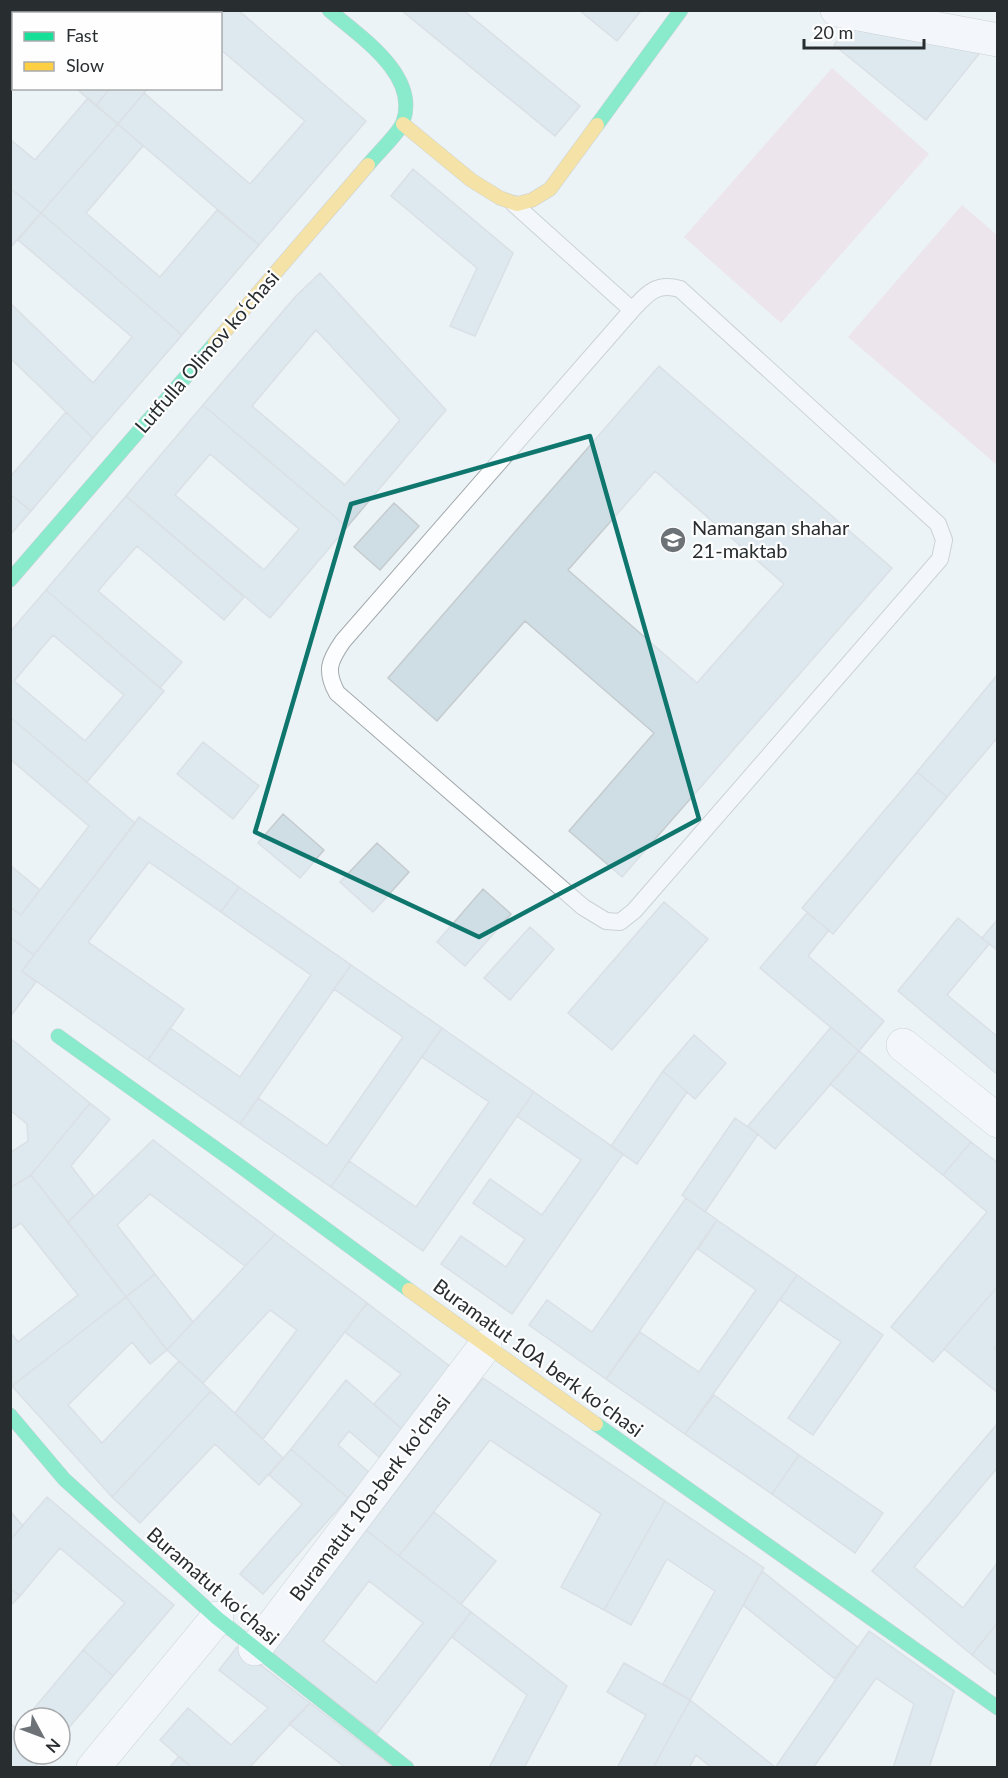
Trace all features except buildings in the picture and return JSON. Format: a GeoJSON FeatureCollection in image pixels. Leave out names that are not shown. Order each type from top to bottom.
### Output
{"type":"FeatureCollection","features":[{"type":"Feature","properties":{"kind":"street"},"geometry":{"type":"LineString","coordinates":[[329,10],[392,67],[406,97],[403,124],[491,195],[514,204],[532,201],[550,189],[681,10]]}},
{"type":"Feature","properties":{"kind":"street"},"geometry":{"type":"LineString","coordinates":[[837,10],[998,40]]}},
{"type":"Feature","properties":{"kind":"street","name":"Lutfulla Olimov koʻchasi"},"geometry":{"type":"LineString","coordinates":[[10,580],[403,124]]}},
{"type":"Feature","properties":{"kind":"street","name":"Buramatut 10А berk koʼchasi"},"geometry":{"type":"LineString","coordinates":[[58,1036],[236,1163],[485,1346],[998,1708]]}},
{"type":"Feature","properties":{"kind":"street"},"geometry":{"type":"LineString","coordinates":[[903,1045],[998,1121]]}},
{"type":"Feature","properties":{"kind":"street","name":"Buramatut 10а-berk koʼchasi"},"geometry":{"type":"LineString","coordinates":[[255,1649],[485,1346]]}},
{"type":"Feature","properties":{"kind":"street","name":"Buramatut koʻchasi"},"geometry":{"type":"LineString","coordinates":[[10,1415],[64,1479],[217,1618],[407,1767]]}},
{"type":"Feature","properties":{"kind":"street"},"geometry":{"type":"LineString","coordinates":[[93,1767],[217,1618]]}},
{"type":"Feature","properties":{"kind":"lane"},"geometry":{"type":"LineString","coordinates":[[514,204],[632,310]]}},
{"type":"Feature","properties":{"kind":"lane"},"geometry":{"type":"LineString","coordinates":[[669,285],[680,289],[938,524],[944,540],[940,560],[634,911],[620,922],[606,921],[595,916],[557,884],[338,693],[329,670],[333,656],[343,641],[632,310],[645,296],[658,287],[669,285]]}},
{"type":"Feature","properties":{"kind":"highlighted area"},"geometry":{"type":"Polygon","coordinates":[[[590,436],[699,819],[479,937],[255,832],[351,504],[590,436]]]}},
{"type":"Feature","properties":{"kind":"shaded area"},"geometry":{"type":"Polygon","coordinates":[[[832,68],[929,154],[781,323],[684,237],[832,68]]]}},
{"type":"Feature","properties":{"kind":"shaded area"},"geometry":{"type":"Polygon","coordinates":[[[962,205],[997,235],[997,465],[848,337],[962,205]]]}},
{"type":"Feature","properties":{"kind":"traffic: fast"},"geometry":{"type":"LineString","coordinates":[[329,10],[384,58],[403,88],[406,105],[403,122],[368,165]]}},
{"type":"Feature","properties":{"kind":"traffic: fast"},"geometry":{"type":"LineString","coordinates":[[597,125],[681,10]]}},
{"type":"Feature","properties":{"kind":"traffic: fast"},"geometry":{"type":"LineString","coordinates":[[10,580],[215,343]]}},
{"type":"Feature","properties":{"kind":"traffic: fast"},"geometry":{"type":"LineString","coordinates":[[58,1036],[409,1290]]}},
{"type":"Feature","properties":{"kind":"traffic: fast"},"geometry":{"type":"LineString","coordinates":[[10,1415],[64,1479],[217,1618],[407,1768]]}},
{"type":"Feature","properties":{"kind":"traffic: fast"},"geometry":{"type":"LineString","coordinates":[[596,1424],[998,1708]]}},
{"type":"Feature","properties":{"kind":"traffic: slow"},"geometry":{"type":"LineString","coordinates":[[403,124],[471,180],[500,198],[517,204],[532,200],[550,189],[597,125]]}},
{"type":"Feature","properties":{"kind":"traffic: slow"},"geometry":{"type":"LineString","coordinates":[[215,343],[368,165]]}},
{"type":"Feature","properties":{"kind":"traffic: slow"},"geometry":{"type":"LineString","coordinates":[[409,1290],[596,1424]]}},
{"type":"Feature","properties":{"kind":"place","name":"Namangan shahar 21-maktab"},"geometry":{"type":"Point","coordinates":[673,540]}}]}
